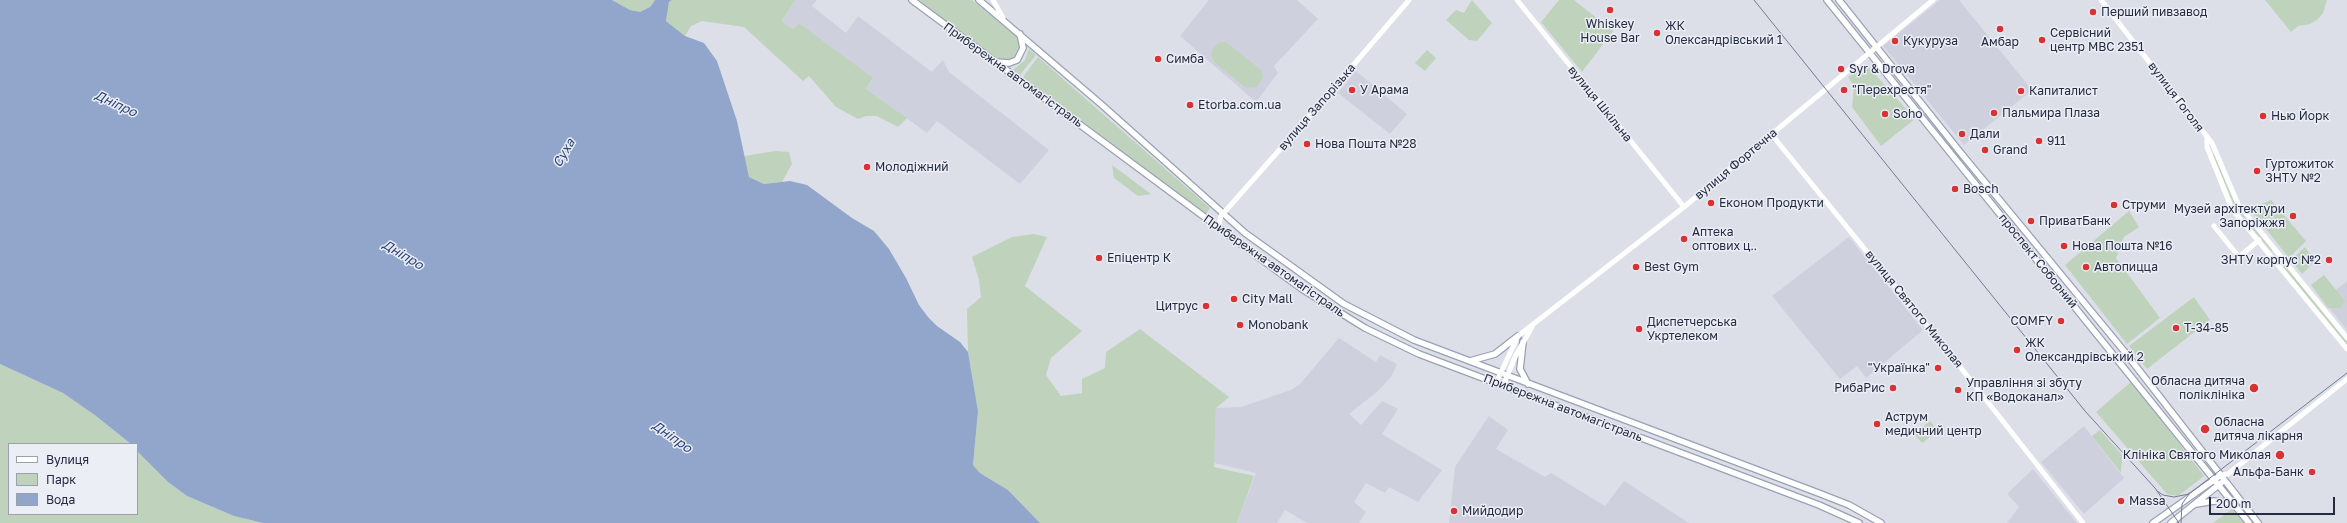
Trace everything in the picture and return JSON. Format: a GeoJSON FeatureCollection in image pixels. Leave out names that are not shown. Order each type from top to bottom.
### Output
{"type":"FeatureCollection","features":[{"type":"Feature","properties":{"kind":"main road","name":"Прибережна автомагістраль"},"geometry":{"type":"LineString","coordinates":[[912,0],[1302,289],[1364,328],[1419,354],[1819,505],[1859,523]]}},
{"type":"Feature","properties":{"kind":"main road","name":"Прибережна автомагістраль"},"geometry":{"type":"LineString","coordinates":[[979,0],[1005,20],[1245,233],[1344,304],[1422,343],[1500,374],[1842,502],[1880,523]]}},
{"type":"Feature","properties":{"kind":"main road","name":"проспект Соборний"},"geometry":{"type":"LineString","coordinates":[[1827,0],[2232,504],[2249,523]]}},
{"type":"Feature","properties":{"kind":"main road","name":"проспект Соборний"},"geometry":{"type":"LineString","coordinates":[[1839,0],[1878,46],[1960,152],[2124,351],[2258,523]]}},
{"type":"Feature","properties":{"kind":"main road"},"geometry":{"type":"LineString","coordinates":[[995,62],[1009,62],[1017,60],[1023,48],[1020,34]]}},
{"type":"Feature","properties":{"kind":"main road"},"geometry":{"type":"LineString","coordinates":[[1467,361],[1495,354],[1518,336]]}},
{"type":"Feature","properties":{"kind":"main road"},"geometry":{"type":"LineString","coordinates":[[1404,348],[1409,345],[1408,337]]}},
{"type":"Feature","properties":{"kind":"main road"},"geometry":{"type":"LineString","coordinates":[[1523,342],[1520,370],[1528,384]]}},
{"type":"Feature","properties":{"kind":"main road"},"geometry":{"type":"LineString","coordinates":[[1419,354],[1417,348],[1422,343]]}},
{"type":"Feature","properties":{"kind":"main road"},"geometry":{"type":"LineString","coordinates":[[1561,407],[1567,404],[1564,397]]}},
{"type":"Feature","properties":{"kind":"main road"},"geometry":{"type":"LineString","coordinates":[[1572,412],[1572,406],[1577,402]]}},
{"type":"Feature","properties":{"kind":"main road"},"geometry":{"type":"LineString","coordinates":[[2153,523],[2214,480],[2223,478]]}},
{"type":"Feature","properties":{"kind":"main road"},"geometry":{"type":"LineString","coordinates":[[2171,523],[2218,485],[2223,478]]}},
{"type":"Feature","properties":{"kind":"main road"},"geometry":{"type":"LineString","coordinates":[[2194,504],[2209,501],[2232,504]]}},
{"type":"Feature","properties":{"kind":"street"},"geometry":{"type":"LineString","coordinates":[[994,0],[1005,20]]}},
{"type":"Feature","properties":{"kind":"street","name":"вулиця Запорізька"},"geometry":{"type":"LineString","coordinates":[[1218,226],[1224,213],[1409,0]]}},
{"type":"Feature","properties":{"kind":"street","name":"вулиця Шкільна"},"geometry":{"type":"LineString","coordinates":[[1517,0],[1684,208]]}},
{"type":"Feature","properties":{"kind":"street","name":"вулиця Фортечна"},"geometry":{"type":"LineString","coordinates":[[1518,336],[1684,208],[1933,0]]}},
{"type":"Feature","properties":{"kind":"street","name":"вулиця Гоголя"},"geometry":{"type":"LineString","coordinates":[[2101,0],[2212,143],[2238,204],[2347,338]]}},
{"type":"Feature","properties":{"kind":"street","name":"вулиця Святого Миколая"},"geometry":{"type":"LineString","coordinates":[[1772,135],[1950,354],[2083,523]]}},
{"type":"Feature","properties":{"kind":"street","name":"вулиця Гоголя"},"geometry":{"type":"LineString","coordinates":[[2207,138],[2207,147],[2232,209],[2347,349]]}},
{"type":"Feature","properties":{"kind":"street"},"geometry":{"type":"LineString","coordinates":[[2214,226],[2239,257],[2259,240]]}},
{"type":"Feature","properties":{"kind":"street"},"geometry":{"type":"LineString","coordinates":[[1503,386],[1523,342],[1535,323]]}},
{"type":"Feature","properties":{"kind":"street"},"geometry":{"type":"LineString","coordinates":[[1496,383],[1518,336]]}},
{"type":"Feature","properties":{"kind":"street"},"geometry":{"type":"LineString","coordinates":[[2223,478],[2347,379]]}},
{"type":"Feature","properties":{"kind":"shaded area"},"geometry":{"type":"Polygon","coordinates":[[[795,0],[817,0],[812,6],[846,33],[858,16],[932,72],[943,60],[949,72],[1049,150],[1020,184],[937,121],[927,133],[866,89],[873,79],[799,23],[793,29],[782,21],[795,0]]]}},
{"type":"Feature","properties":{"kind":"shaded area"},"geometry":{"type":"Polygon","coordinates":[[[1209,0],[1297,0],[1318,19],[1274,66],[1278,73],[1256,102],[1180,36],[1209,0]]]}},
{"type":"Feature","properties":{"kind":"shaded area"},"geometry":{"type":"Polygon","coordinates":[[[1940,0],[1959,0],[2032,90],[1964,145],[1883,46],[1940,0]]]}},
{"type":"Feature","properties":{"kind":"shaded area"},"geometry":{"type":"Polygon","coordinates":[[[1356,71],[1407,114],[1390,134],[1338,93],[1356,71]]]}},
{"type":"Feature","properties":{"kind":"shaded area"},"geometry":{"type":"Polygon","coordinates":[[[1849,237],[1923,330],[1866,378],[1857,366],[1840,379],[1772,296],[1849,237]]]}},
{"type":"Feature","properties":{"kind":"shaded area"},"geometry":{"type":"Polygon","coordinates":[[[2347,281],[2347,330],[2323,300],[2347,281]]]}},
{"type":"Feature","properties":{"kind":"shaded area"},"geometry":{"type":"Polygon","coordinates":[[[1339,338],[1376,362],[1380,355],[1397,364],[1391,377],[1378,391],[1349,414],[1361,425],[1382,401],[1398,409],[1382,434],[1442,470],[1418,502],[1389,487],[1385,493],[1366,483],[1354,502],[1366,512],[1359,523],[1307,523],[1285,510],[1277,523],[1237,523],[1256,473],[1214,463],[1216,408],[1241,407],[1291,390],[1300,384],[1339,338]]]}},
{"type":"Feature","properties":{"kind":"shaded area"},"geometry":{"type":"Polygon","coordinates":[[[1489,416],[1508,430],[1496,449],[1545,477],[1551,473],[1605,506],[1624,481],[1689,523],[1449,523],[1455,467],[1489,416]]]}},
{"type":"Feature","properties":{"kind":"shaded area"},"geometry":{"type":"Polygon","coordinates":[[[2084,426],[2124,478],[2084,514],[2041,462],[2084,426]]]}},
{"type":"Feature","properties":{"kind":"shaded area"},"geometry":{"type":"Polygon","coordinates":[[[2033,469],[2077,523],[2007,523],[2019,507],[2007,494],[2033,469]]]}},
{"type":"Feature","properties":{"kind":"green space"},"geometry":{"type":"Polygon","coordinates":[[[612,0],[655,0],[650,7],[640,12],[630,10],[612,0]]]}},
{"type":"Feature","properties":{"kind":"green space"},"geometry":{"type":"Polygon","coordinates":[[[672,0],[795,0],[782,21],[793,29],[799,23],[873,78],[866,89],[907,118],[898,127],[877,116],[866,116],[858,119],[836,107],[809,76],[803,81],[744,27],[702,21],[691,26],[685,36],[666,21],[669,2],[672,0]]]}},
{"type":"Feature","properties":{"kind":"green space"},"geometry":{"type":"Polygon","coordinates":[[[919,0],[972,0],[1016,36],[1020,45],[1017,54],[1010,60],[998,60],[919,0]]]}},
{"type":"Feature","properties":{"kind":"green space"},"geometry":{"type":"Polygon","coordinates":[[[1472,0],[1492,23],[1477,41],[1469,40],[1446,20],[1456,10],[1464,13],[1472,0]]]}},
{"type":"Feature","properties":{"kind":"green space"},"geometry":{"type":"Polygon","coordinates":[[[1559,0],[1574,0],[1613,31],[1582,72],[1541,22],[1559,0]]]}},
{"type":"Feature","properties":{"kind":"green space"},"geometry":{"type":"Polygon","coordinates":[[[2265,0],[2327,0],[2323,13],[2317,20],[2310,24],[2298,26],[2291,32],[2265,0]]]}},
{"type":"Feature","properties":{"kind":"green space"},"geometry":{"type":"Polygon","coordinates":[[[1226,42],[1261,70],[1263,78],[1257,87],[1246,88],[1214,62],[1211,55],[1213,48],[1219,43],[1226,42]]]}},
{"type":"Feature","properties":{"kind":"green space"},"geometry":{"type":"Polygon","coordinates":[[[1029,49],[1036,55],[1020,75],[1013,70],[1025,60],[1029,49]]]}},
{"type":"Feature","properties":{"kind":"green space"},"geometry":{"type":"Polygon","coordinates":[[[1427,50],[1436,58],[1425,71],[1415,63],[1427,50]]]}},
{"type":"Feature","properties":{"kind":"green space"},"geometry":{"type":"Polygon","coordinates":[[[1038,57],[1210,208],[1206,214],[1023,77],[1038,57]]]}},
{"type":"Feature","properties":{"kind":"green space"},"geometry":{"type":"Polygon","coordinates":[[[1866,64],[1915,119],[1881,146],[1852,107],[1854,87],[1848,77],[1866,64]]]}},
{"type":"Feature","properties":{"kind":"green space"},"geometry":{"type":"Polygon","coordinates":[[[776,151],[789,152],[792,164],[782,182],[764,184],[749,177],[744,156],[776,151]]]}},
{"type":"Feature","properties":{"kind":"green space"},"geometry":{"type":"Polygon","coordinates":[[[2214,153],[2237,205],[2273,249],[2271,251],[2235,207],[2213,155],[2214,153]]]}},
{"type":"Feature","properties":{"kind":"green space"},"geometry":{"type":"Polygon","coordinates":[[[1112,165],[1151,194],[1138,196],[1114,178],[1112,165]]]}},
{"type":"Feature","properties":{"kind":"green space"},"geometry":{"type":"Polygon","coordinates":[[[2271,200],[2306,241],[2289,258],[2250,209],[2271,200]]]}},
{"type":"Feature","properties":{"kind":"green space"},"geometry":{"type":"Polygon","coordinates":[[[2129,211],[2139,227],[2124,237],[2116,258],[2160,318],[2127,344],[2065,265],[2129,211]]]}},
{"type":"Feature","properties":{"kind":"green space"},"geometry":{"type":"Polygon","coordinates":[[[1034,234],[1047,237],[1025,286],[1082,331],[1051,358],[1046,375],[1061,396],[1082,393],[1082,379],[1105,368],[1106,352],[1140,329],[1229,397],[1216,408],[1214,467],[1254,476],[1237,523],[1040,523],[1008,490],[980,473],[973,465],[978,411],[968,352],[967,309],[981,297],[979,280],[972,257],[1012,237],[1034,234]]]}},
{"type":"Feature","properties":{"kind":"green space"},"geometry":{"type":"Polygon","coordinates":[[[2305,247],[2315,261],[2302,274],[2291,260],[2305,247]]]}},
{"type":"Feature","properties":{"kind":"green space"},"geometry":{"type":"Polygon","coordinates":[[[2286,265],[2347,340],[2347,345],[2283,267],[2286,265]]]}},
{"type":"Feature","properties":{"kind":"green space"},"geometry":{"type":"Polygon","coordinates":[[[2324,275],[2345,301],[2341,308],[2328,308],[2311,285],[2324,275]]]}},
{"type":"Feature","properties":{"kind":"green space"},"geometry":{"type":"Polygon","coordinates":[[[2194,297],[2210,320],[2147,369],[2129,346],[2194,297]]]}},
{"type":"Feature","properties":{"kind":"green space"},"geometry":{"type":"Polygon","coordinates":[[[0,364],[63,393],[96,416],[130,443],[8,443],[8,515],[138,515],[138,452],[168,482],[187,496],[234,516],[263,523],[0,523],[0,364]]]}},
{"type":"Feature","properties":{"kind":"green space"},"geometry":{"type":"Polygon","coordinates":[[[2132,381],[2204,476],[2178,496],[2167,494],[2096,412],[2132,381]]]}},
{"type":"Feature","properties":{"kind":"green space"},"geometry":{"type":"Polygon","coordinates":[[[1930,421],[1938,431],[1922,443],[1914,434],[1930,421]]]}},
{"type":"Feature","properties":{"kind":"green space"},"geometry":{"type":"Polygon","coordinates":[[[2100,430],[2122,455],[2121,473],[2092,436],[2100,430]]]}},
{"type":"Feature","properties":{"kind":"green space"},"geometry":{"type":"Polygon","coordinates":[[[2232,509],[2244,523],[2213,523],[2232,509]]]}},
{"type":"Feature","properties":{"kind":"water"},"geometry":{"type":"Polygon","coordinates":[[[0,0],[612,0],[630,10],[640,12],[650,7],[655,0],[672,0],[669,2],[666,21],[685,36],[704,43],[717,61],[737,121],[749,177],[764,184],[790,181],[807,185],[852,218],[874,231],[889,249],[906,278],[919,305],[928,317],[937,326],[960,342],[968,352],[978,411],[973,465],[980,473],[1008,490],[1040,523],[263,523],[234,516],[187,496],[168,482],[138,452],[138,443],[130,443],[96,416],[63,393],[0,364],[0,0]]]}},
{"type":"Feature","properties":{"kind":"tram line"},"geometry":{"type":"LineString","coordinates":[[1754,0],[2085,411],[2155,488],[2179,523]]}},
{"type":"Feature","properties":{"kind":"tram line"},"geometry":{"type":"LineString","coordinates":[[2181,523],[2182,504],[2189,494],[2347,373]]}},
{"type":"Feature","properties":{"kind":"tram line"},"geometry":{"type":"LineString","coordinates":[[2157,491],[2163,495],[2174,497],[2189,494]]}},
{"type":"Feature","properties":{"kind":"place","name":"Whiskey House Bar"},"geometry":{"type":"Point","coordinates":[1610,10]}},
{"type":"Feature","properties":{"kind":"place","name":"Перший пивзавод"},"geometry":{"type":"Point","coordinates":[2093,12]}},
{"type":"Feature","properties":{"kind":"place","name":"Амбар"},"geometry":{"type":"Point","coordinates":[2000,29]}},
{"type":"Feature","properties":{"kind":"place","name":"ЖК Олександрівський 1"},"geometry":{"type":"Point","coordinates":[1657,33]}},
{"type":"Feature","properties":{"kind":"place","name":"Сервісний центр МВС 2351"},"geometry":{"type":"Point","coordinates":[2042,40]}},
{"type":"Feature","properties":{"kind":"place","name":"Кукуруза"},"geometry":{"type":"Point","coordinates":[1895,41]}},
{"type":"Feature","properties":{"kind":"place","name":"Симба"},"geometry":{"type":"Point","coordinates":[1158,59]}},
{"type":"Feature","properties":{"kind":"place","name":"Syr & Drova"},"geometry":{"type":"Point","coordinates":[1841,69]}},
{"type":"Feature","properties":{"kind":"place","name":"У Арама"},"geometry":{"type":"Point","coordinates":[1352,90]}},
{"type":"Feature","properties":{"kind":"place","name":"\"Перехрестя\""},"geometry":{"type":"Point","coordinates":[1844,90]}},
{"type":"Feature","properties":{"kind":"place","name":"Капиталист"},"geometry":{"type":"Point","coordinates":[2021,91]}},
{"type":"Feature","properties":{"kind":"place","name":"Etorba.com.ua"},"geometry":{"type":"Point","coordinates":[1190,105]}},
{"type":"Feature","properties":{"kind":"place","name":"Пальмира Плаза"},"geometry":{"type":"Point","coordinates":[1994,113]}},
{"type":"Feature","properties":{"kind":"place","name":"Soho"},"geometry":{"type":"Point","coordinates":[1885,114]}},
{"type":"Feature","properties":{"kind":"place","name":"Нью Йорк"},"geometry":{"type":"Point","coordinates":[2263,116]}},
{"type":"Feature","properties":{"kind":"place","name":"Дали"},"geometry":{"type":"Point","coordinates":[1962,134]}},
{"type":"Feature","properties":{"kind":"place","name":"911"},"geometry":{"type":"Point","coordinates":[2039,141]}},
{"type":"Feature","properties":{"kind":"place","name":"Нова Пошта №28"},"geometry":{"type":"Point","coordinates":[1307,144]}},
{"type":"Feature","properties":{"kind":"place","name":"Grand"},"geometry":{"type":"Point","coordinates":[1985,150]}},
{"type":"Feature","properties":{"kind":"place","name":"Молодіжний"},"geometry":{"type":"Point","coordinates":[867,167]}},
{"type":"Feature","properties":{"kind":"place","name":"Гуртожиток ЗНТУ №2"},"geometry":{"type":"Point","coordinates":[2257,171]}},
{"type":"Feature","properties":{"kind":"place","name":"Bosch"},"geometry":{"type":"Point","coordinates":[1955,189]}},
{"type":"Feature","properties":{"kind":"place","name":"Економ Продукти"},"geometry":{"type":"Point","coordinates":[1711,203]}},
{"type":"Feature","properties":{"kind":"place","name":"Струми"},"geometry":{"type":"Point","coordinates":[2114,205]}},
{"type":"Feature","properties":{"kind":"place","name":"Музей архітектури Запоріжжя"},"geometry":{"type":"Point","coordinates":[2293,216]}},
{"type":"Feature","properties":{"kind":"place","name":"ПриватБанк"},"geometry":{"type":"Point","coordinates":[2031,221]}},
{"type":"Feature","properties":{"kind":"place","name":"Аптека оптових ц‥"},"geometry":{"type":"Point","coordinates":[1684,239]}},
{"type":"Feature","properties":{"kind":"place","name":"Нова Пошта №16"},"geometry":{"type":"Point","coordinates":[2064,246]}},
{"type":"Feature","properties":{"kind":"place","name":"Епіцентр К"},"geometry":{"type":"Point","coordinates":[1099,258]}},
{"type":"Feature","properties":{"kind":"place","name":"ЗНТУ корпус №2"},"geometry":{"type":"Point","coordinates":[2329,260]}},
{"type":"Feature","properties":{"kind":"place","name":"Best Gym"},"geometry":{"type":"Point","coordinates":[1636,267]}},
{"type":"Feature","properties":{"kind":"place","name":"Автопицца"},"geometry":{"type":"Point","coordinates":[2086,267]}},
{"type":"Feature","properties":{"kind":"place","name":"City Mall"},"geometry":{"type":"Point","coordinates":[1234,299]}},
{"type":"Feature","properties":{"kind":"place","name":"Цитрус"},"geometry":{"type":"Point","coordinates":[1206,306]}},
{"type":"Feature","properties":{"kind":"place","name":"COMFY"},"geometry":{"type":"Point","coordinates":[2061,321]}},
{"type":"Feature","properties":{"kind":"place","name":"Monobank"},"geometry":{"type":"Point","coordinates":[1240,325]}},
{"type":"Feature","properties":{"kind":"place","name":"Т-34-85"},"geometry":{"type":"Point","coordinates":[2176,328]}},
{"type":"Feature","properties":{"kind":"place","name":"Диспетчерська Укртелеком"},"geometry":{"type":"Point","coordinates":[1639,329]}},
{"type":"Feature","properties":{"kind":"place","name":"ЖК Олександрівський 2"},"geometry":{"type":"Point","coordinates":[2017,350]}},
{"type":"Feature","properties":{"kind":"place","name":"\"Українка\""},"geometry":{"type":"Point","coordinates":[1938,368]}},
{"type":"Feature","properties":{"kind":"place","name":"РибаРис"},"geometry":{"type":"Point","coordinates":[1893,388]}},
{"type":"Feature","properties":{"kind":"place","name":"Обласна дитяча поліклініка"},"geometry":{"type":"Point","coordinates":[2254,388]}},
{"type":"Feature","properties":{"kind":"place","name":"Управлiння зi збуту КП «Водоканал»"},"geometry":{"type":"Point","coordinates":[1958,390]}},
{"type":"Feature","properties":{"kind":"place","name":"Аструм медичний центр"},"geometry":{"type":"Point","coordinates":[1877,424]}},
{"type":"Feature","properties":{"kind":"place","name":"Обласна дитяча лікарня"},"geometry":{"type":"Point","coordinates":[2205,429]}},
{"type":"Feature","properties":{"kind":"place","name":"Клініка Святого Миколая"},"geometry":{"type":"Point","coordinates":[2280,455]}},
{"type":"Feature","properties":{"kind":"place","name":"Альфа-Банк"},"geometry":{"type":"Point","coordinates":[2312,472]}},
{"type":"Feature","properties":{"kind":"place","name":"Massa"},"geometry":{"type":"Point","coordinates":[2121,501]}},
{"type":"Feature","properties":{"kind":"place","name":"Мийдодир"},"geometry":{"type":"Point","coordinates":[1454,511]}},
{"type":"Feature","properties":{"kind":"water label","name":"Дніпро"},"geometry":{"type":"Point","coordinates":[116,104]}},
{"type":"Feature","properties":{"kind":"water label","name":"Суха"},"geometry":{"type":"Point","coordinates":[564,153]}},
{"type":"Feature","properties":{"kind":"water label","name":"Дніпро"},"geometry":{"type":"Point","coordinates":[403,255]}},
{"type":"Feature","properties":{"kind":"water label","name":"Дніпро"},"geometry":{"type":"Point","coordinates":[672,437]}}]}
